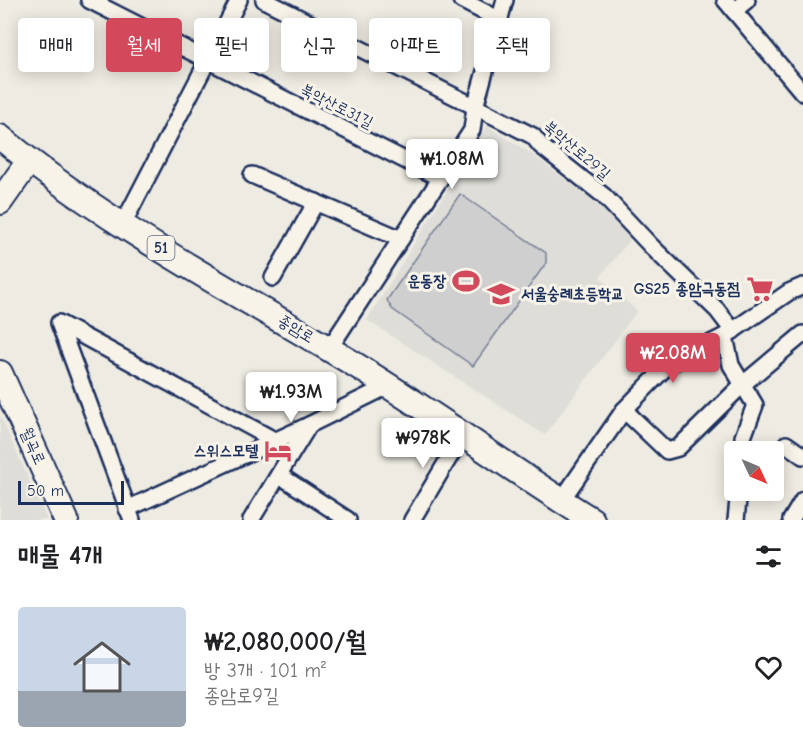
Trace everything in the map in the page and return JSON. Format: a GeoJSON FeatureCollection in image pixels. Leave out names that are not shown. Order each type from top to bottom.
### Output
{"type":"FeatureCollection","features":[{"type":"Feature","properties":{"kind":"main road","name":"종암로"},"geometry":{"type":"LineString","coordinates":[[0,137],[30,161],[122,225],[388,386],[591,520]]}},
{"type":"Feature","properties":{"kind":"main road"},"geometry":{"type":"LineString","coordinates":[[0,202],[30,161]]}},
{"type":"Feature","properties":{"kind":"main road","name":"월곡로"},"geometry":{"type":"LineString","coordinates":[[0,373],[66,520]]}},
{"type":"Feature","properties":{"kind":"street","name":"북악산로31길"},"geometry":{"type":"LineString","coordinates":[[89,0],[194,54]]}},
{"type":"Feature","properties":{"kind":"street"},"geometry":{"type":"LineString","coordinates":[[230,18],[239,0]]}},
{"type":"Feature","properties":{"kind":"street","name":"북악산로29길"},"geometry":{"type":"LineString","coordinates":[[264,0],[533,136],[541,146],[603,195],[652,247],[717,310],[729,334]]}},
{"type":"Feature","properties":{"kind":"street"},"geometry":{"type":"LineString","coordinates":[[461,0],[496,18]]}},
{"type":"Feature","properties":{"kind":"street"},"geometry":{"type":"LineString","coordinates":[[500,18],[505,0]]}},
{"type":"Feature","properties":{"kind":"street"},"geometry":{"type":"LineString","coordinates":[[747,0],[729,6],[803,93]]}},
{"type":"Feature","properties":{"kind":"street"},"geometry":{"type":"LineString","coordinates":[[122,225],[201,72]]}},
{"type":"Feature","properties":{"kind":"street","name":"북악산로31길"},"geometry":{"type":"LineString","coordinates":[[229,72],[440,178]]}},
{"type":"Feature","properties":{"kind":"street"},"geometry":{"type":"LineString","coordinates":[[328,349],[472,130],[475,107],[485,72]]}},
{"type":"Feature","properties":{"kind":"street"},"geometry":{"type":"LineString","coordinates":[[252,175],[401,238]]}},
{"type":"Feature","properties":{"kind":"street"},"geometry":{"type":"LineString","coordinates":[[273,278],[316,202]]}},
{"type":"Feature","properties":{"kind":"street"},"geometry":{"type":"LineString","coordinates":[[561,501],[624,410],[668,365],[729,334],[789,292],[803,286]]}},
{"type":"Feature","properties":{"kind":"street"},"geometry":{"type":"LineString","coordinates":[[276,441],[58,323],[129,514],[388,386]]}},
{"type":"Feature","properties":{"kind":"street"},"geometry":{"type":"LineString","coordinates":[[729,334],[731,365],[755,405],[743,441]]}},
{"type":"Feature","properties":{"kind":"street"},"geometry":{"type":"LineString","coordinates":[[624,410],[667,451],[678,448],[742,385],[803,334]]}},
{"type":"Feature","properties":{"kind":"street"},"geometry":{"type":"LineString","coordinates":[[251,520],[309,425]]}},
{"type":"Feature","properties":{"kind":"street"},"geometry":{"type":"LineString","coordinates":[[412,520],[462,436]]}},
{"type":"Feature","properties":{"kind":"street"},"geometry":{"type":"LineString","coordinates":[[786,444],[803,456]]}},
{"type":"Feature","properties":{"kind":"street"},"geometry":{"type":"LineString","coordinates":[[279,475],[348,520]]}},
{"type":"Feature","properties":{"kind":"street"},"geometry":{"type":"LineString","coordinates":[[791,520],[803,500]]}},
{"type":"Feature","properties":{"kind":"street"},"geometry":{"type":"LineString","coordinates":[[736,520],[738,501]]}},
{"type":"Feature","properties":{"kind":"shaded area","name":"서울숭례초등학교"},"geometry":{"type":"Polygon","coordinates":[[[487,126],[532,154],[593,201],[632,237],[600,277],[637,311],[545,435],[367,320],[487,126]]]}},
{"type":"Feature","properties":{"kind":"shaded area","name":"운동장"},"geometry":{"type":"Polygon","coordinates":[[[460,194],[546,253],[546,263],[473,366],[392,309],[387,300],[460,194]]]}},
{"type":"Feature","properties":{"kind":"shaded area"},"geometry":{"type":"Polygon","coordinates":[[[0,415],[47,520],[0,520],[0,415]]]}},
{"type":"Feature","properties":{"kind":"place","name":"운동장"},"geometry":{"type":"Point","coordinates":[466,281]}},
{"type":"Feature","properties":{"kind":"place","name":"GS25 종암극동점"},"geometry":{"type":"Point","coordinates":[760,289]}},
{"type":"Feature","properties":{"kind":"place","name":"서울숭례초등학교"},"geometry":{"type":"Point","coordinates":[501,294]}},
{"type":"Feature","properties":{"kind":"place","name":"스위스모텔"},"geometry":{"type":"Point","coordinates":[278,451]}}]}
